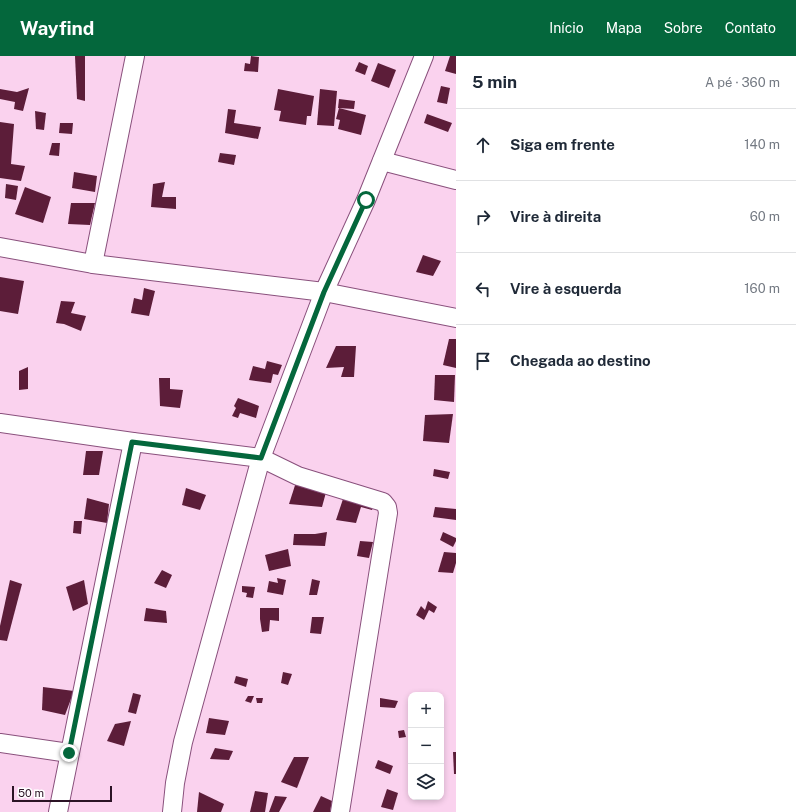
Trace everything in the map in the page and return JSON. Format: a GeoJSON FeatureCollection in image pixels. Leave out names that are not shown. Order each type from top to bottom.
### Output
{"type":"FeatureCollection","features":[{"type":"Feature","properties":{"kind":"street"},"geometry":{"type":"LineString","coordinates":[[93,264],[135,56]]}},
{"type":"Feature","properties":{"kind":"street"},"geometry":{"type":"LineString","coordinates":[[172,812],[175,783],[183,742],[261,458],[324,292],[366,200],[424,56]]}},
{"type":"Feature","properties":{"kind":"street"},"geometry":{"type":"LineString","coordinates":[[382,161],[456,180]]}},
{"type":"Feature","properties":{"kind":"street"},"geometry":{"type":"LineString","coordinates":[[0,247],[93,264],[324,292],[456,318]]}},
{"type":"Feature","properties":{"kind":"street"},"geometry":{"type":"LineString","coordinates":[[0,423],[132,442],[261,458],[298,476],[383,502],[387,506],[388,513],[340,812]]}},
{"type":"Feature","properties":{"kind":"street"},"geometry":{"type":"LineString","coordinates":[[58,812],[132,442]]}},
{"type":"Feature","properties":{"kind":"street"},"geometry":{"type":"LineString","coordinates":[[0,743],[69,753]]}},
{"type":"Feature","properties":{"kind":"building"},"geometry":{"type":"Polygon","coordinates":[[[75,56],[85,56],[85,101],[77,99],[75,56]]]}},
{"type":"Feature","properties":{"kind":"building"},"geometry":{"type":"Polygon","coordinates":[[[251,56],[259,57],[258,72],[244,71],[245,63],[250,64],[251,56]]]}},
{"type":"Feature","properties":{"kind":"building"},"geometry":{"type":"Polygon","coordinates":[[[450,56],[456,56],[456,74],[445,71],[450,56]]]}},
{"type":"Feature","properties":{"kind":"building"},"geometry":{"type":"Polygon","coordinates":[[[359,62],[368,66],[365,75],[355,71],[359,62]]]}},
{"type":"Feature","properties":{"kind":"building"},"geometry":{"type":"Polygon","coordinates":[[[378,63],[396,70],[389,88],[371,81],[378,63]]]}},
{"type":"Feature","properties":{"kind":"building"},"geometry":{"type":"Polygon","coordinates":[[[441,86],[450,88],[447,104],[437,102],[441,86]]]}},
{"type":"Feature","properties":{"kind":"building"},"geometry":{"type":"Polygon","coordinates":[[[29,88],[23,111],[14,109],[15,102],[0,99],[0,89],[17,92],[29,88]]]}},
{"type":"Feature","properties":{"kind":"building"},"geometry":{"type":"Polygon","coordinates":[[[278,89],[314,96],[311,116],[307,116],[306,125],[279,121],[281,111],[274,110],[278,89]]]}},
{"type":"Feature","properties":{"kind":"building"},"geometry":{"type":"Polygon","coordinates":[[[320,89],[337,91],[334,126],[317,125],[320,89]]]}},
{"type":"Feature","properties":{"kind":"building"},"geometry":{"type":"Polygon","coordinates":[[[339,99],[355,101],[354,109],[338,108],[339,99]]]}},
{"type":"Feature","properties":{"kind":"building"},"geometry":{"type":"Polygon","coordinates":[[[339,108],[366,115],[361,135],[338,129],[340,120],[336,119],[339,108]]]}},
{"type":"Feature","properties":{"kind":"building"},"geometry":{"type":"Polygon","coordinates":[[[228,109],[236,110],[234,123],[261,127],[258,139],[225,133],[228,109]]]}},
{"type":"Feature","properties":{"kind":"building"},"geometry":{"type":"Polygon","coordinates":[[[35,111],[46,113],[44,130],[36,129],[35,111]]]}},
{"type":"Feature","properties":{"kind":"building"},"geometry":{"type":"Polygon","coordinates":[[[427,114],[452,123],[448,132],[424,123],[427,114]]]}},
{"type":"Feature","properties":{"kind":"building"},"geometry":{"type":"Polygon","coordinates":[[[0,122],[14,124],[11,164],[25,166],[21,181],[0,178],[0,122]]]}},
{"type":"Feature","properties":{"kind":"building"},"geometry":{"type":"Polygon","coordinates":[[[60,123],[73,123],[72,134],[59,133],[60,123]]]}},
{"type":"Feature","properties":{"kind":"building"},"geometry":{"type":"Polygon","coordinates":[[[52,143],[60,143],[59,156],[49,155],[52,143]]]}},
{"type":"Feature","properties":{"kind":"building"},"geometry":{"type":"Polygon","coordinates":[[[220,153],[236,155],[234,165],[218,162],[220,153]]]}},
{"type":"Feature","properties":{"kind":"building"},"geometry":{"type":"Polygon","coordinates":[[[74,172],[97,176],[95,192],[72,188],[74,172]]]}},
{"type":"Feature","properties":{"kind":"building"},"geometry":{"type":"Polygon","coordinates":[[[165,182],[162,197],[176,197],[176,209],[151,207],[153,184],[165,182]]]}},
{"type":"Feature","properties":{"kind":"building"},"geometry":{"type":"Polygon","coordinates":[[[6,184],[18,186],[16,200],[5,198],[6,184]]]}},
{"type":"Feature","properties":{"kind":"building"},"geometry":{"type":"Polygon","coordinates":[[[25,187],[51,197],[43,223],[15,214],[25,187]]]}},
{"type":"Feature","properties":{"kind":"building"},"geometry":{"type":"Polygon","coordinates":[[[71,203],[95,203],[90,225],[68,224],[71,203]]]}},
{"type":"Feature","properties":{"kind":"building"},"geometry":{"type":"Polygon","coordinates":[[[423,255],[441,261],[433,276],[416,272],[423,255]]]}},
{"type":"Feature","properties":{"kind":"building"},"geometry":{"type":"Polygon","coordinates":[[[0,277],[24,281],[18,314],[0,311],[0,277]]]}},
{"type":"Feature","properties":{"kind":"building"},"geometry":{"type":"Polygon","coordinates":[[[144,288],[155,291],[149,316],[131,313],[134,298],[142,300],[144,288]]]}},
{"type":"Feature","properties":{"kind":"building"},"geometry":{"type":"Polygon","coordinates":[[[61,301],[75,302],[71,313],[86,316],[81,331],[64,324],[56,323],[61,301]]]}},
{"type":"Feature","properties":{"kind":"building"},"geometry":{"type":"Polygon","coordinates":[[[449,339],[456,339],[456,368],[443,365],[449,339]]]}},
{"type":"Feature","properties":{"kind":"building"},"geometry":{"type":"Polygon","coordinates":[[[336,346],[356,346],[354,377],[341,377],[344,367],[326,368],[336,346]]]}},
{"type":"Feature","properties":{"kind":"building"},"geometry":{"type":"Polygon","coordinates":[[[267,361],[282,365],[278,375],[273,374],[271,383],[249,380],[253,366],[265,369],[267,361]]]}},
{"type":"Feature","properties":{"kind":"building"},"geometry":{"type":"Polygon","coordinates":[[[28,367],[28,389],[19,390],[19,371],[28,367]]]}},
{"type":"Feature","properties":{"kind":"building"},"geometry":{"type":"Polygon","coordinates":[[[435,375],[455,375],[454,402],[434,400],[435,375]]]}},
{"type":"Feature","properties":{"kind":"building"},"geometry":{"type":"Polygon","coordinates":[[[159,378],[170,378],[170,389],[183,390],[180,408],[160,406],[159,378]]]}},
{"type":"Feature","properties":{"kind":"building"},"geometry":{"type":"Polygon","coordinates":[[[238,398],[259,406],[256,418],[240,413],[238,418],[232,416],[236,408],[234,406],[238,398]]]}},
{"type":"Feature","properties":{"kind":"building"},"geometry":{"type":"Polygon","coordinates":[[[453,414],[449,443],[423,441],[425,415],[453,414]]]}},
{"type":"Feature","properties":{"kind":"building"},"geometry":{"type":"Polygon","coordinates":[[[86,451],[103,451],[99,475],[83,475],[86,451]]]}},
{"type":"Feature","properties":{"kind":"building"},"geometry":{"type":"Polygon","coordinates":[[[434,469],[450,472],[448,479],[433,476],[434,469]]]}},
{"type":"Feature","properties":{"kind":"building"},"geometry":{"type":"Polygon","coordinates":[[[298,476],[328,485],[322,507],[289,504],[298,476]]]}},
{"type":"Feature","properties":{"kind":"building"},"geometry":{"type":"Polygon","coordinates":[[[186,488],[206,495],[200,510],[182,505],[186,488]]]}},
{"type":"Feature","properties":{"kind":"building"},"geometry":{"type":"Polygon","coordinates":[[[87,498],[109,504],[107,523],[84,519],[87,498]]]}},
{"type":"Feature","properties":{"kind":"building"},"geometry":{"type":"Polygon","coordinates":[[[343,499],[362,504],[376,500],[372,510],[361,507],[356,523],[336,520],[343,499]]]}},
{"type":"Feature","properties":{"kind":"building"},"geometry":{"type":"Polygon","coordinates":[[[435,507],[456,509],[456,520],[433,517],[435,507]]]}},
{"type":"Feature","properties":{"kind":"building"},"geometry":{"type":"Polygon","coordinates":[[[74,521],[82,521],[81,534],[73,533],[74,521]]]}},
{"type":"Feature","properties":{"kind":"building"},"geometry":{"type":"Polygon","coordinates":[[[327,532],[325,546],[293,545],[294,534],[315,534],[327,532]]]}},
{"type":"Feature","properties":{"kind":"building"},"geometry":{"type":"Polygon","coordinates":[[[443,532],[456,538],[453,547],[440,540],[443,532]]]}},
{"type":"Feature","properties":{"kind":"building"},"geometry":{"type":"Polygon","coordinates":[[[360,541],[373,542],[369,558],[357,556],[360,541]]]}},
{"type":"Feature","properties":{"kind":"building"},"geometry":{"type":"Polygon","coordinates":[[[288,549],[291,566],[269,571],[265,555],[288,549]]]}},
{"type":"Feature","properties":{"kind":"building"},"geometry":{"type":"Polygon","coordinates":[[[444,552],[456,553],[456,563],[453,573],[438,572],[444,552]]]}},
{"type":"Feature","properties":{"kind":"building"},"geometry":{"type":"Polygon","coordinates":[[[162,570],[172,575],[166,588],[154,583],[162,570]]]}},
{"type":"Feature","properties":{"kind":"building"},"geometry":{"type":"Polygon","coordinates":[[[277,578],[286,580],[283,595],[267,592],[269,581],[278,583],[277,578]]]}},
{"type":"Feature","properties":{"kind":"building"},"geometry":{"type":"Polygon","coordinates":[[[312,579],[320,581],[317,595],[309,595],[312,579]]]}},
{"type":"Feature","properties":{"kind":"building"},"geometry":{"type":"Polygon","coordinates":[[[10,580],[22,584],[7,641],[0,640],[0,626],[10,580]]]}},
{"type":"Feature","properties":{"kind":"building"},"geometry":{"type":"Polygon","coordinates":[[[84,580],[88,604],[73,611],[66,587],[84,580]]]}},
{"type":"Feature","properties":{"kind":"building"},"geometry":{"type":"Polygon","coordinates":[[[242,586],[255,587],[253,598],[246,597],[247,593],[242,592],[242,586]]]}},
{"type":"Feature","properties":{"kind":"building"},"geometry":{"type":"Polygon","coordinates":[[[428,601],[437,607],[434,613],[429,610],[424,620],[416,615],[421,606],[425,610],[428,601]]]}},
{"type":"Feature","properties":{"kind":"building"},"geometry":{"type":"Polygon","coordinates":[[[146,608],[166,611],[167,623],[144,621],[146,608]]]}},
{"type":"Feature","properties":{"kind":"building"},"geometry":{"type":"Polygon","coordinates":[[[260,608],[279,608],[279,621],[270,620],[269,631],[262,632],[260,608]]]}},
{"type":"Feature","properties":{"kind":"building"},"geometry":{"type":"Polygon","coordinates":[[[312,617],[324,617],[321,634],[310,633],[312,617]]]}},
{"type":"Feature","properties":{"kind":"building"},"geometry":{"type":"Polygon","coordinates":[[[283,672],[292,674],[288,685],[281,683],[283,672]]]}},
{"type":"Feature","properties":{"kind":"building"},"geometry":{"type":"Polygon","coordinates":[[[236,676],[248,679],[246,687],[234,683],[236,676]]]}},
{"type":"Feature","properties":{"kind":"building"},"geometry":{"type":"Polygon","coordinates":[[[43,687],[74,691],[65,715],[42,710],[43,687]]]}},
{"type":"Feature","properties":{"kind":"building"},"geometry":{"type":"Polygon","coordinates":[[[133,693],[141,695],[136,714],[128,712],[133,693]]]}},
{"type":"Feature","properties":{"kind":"building"},"geometry":{"type":"Polygon","coordinates":[[[248,696],[254,696],[251,703],[245,701],[248,696]]]}},
{"type":"Feature","properties":{"kind":"building"},"geometry":{"type":"Polygon","coordinates":[[[256,698],[263,698],[262,703],[257,703],[256,698]]]}},
{"type":"Feature","properties":{"kind":"building"},"geometry":{"type":"Polygon","coordinates":[[[380,698],[398,701],[395,708],[380,707],[380,698]]]}},
{"type":"Feature","properties":{"kind":"building"},"geometry":{"type":"Polygon","coordinates":[[[209,718],[229,721],[225,735],[206,733],[209,718]]]}},
{"type":"Feature","properties":{"kind":"building"},"geometry":{"type":"Polygon","coordinates":[[[131,721],[124,746],[107,741],[115,724],[131,721]]]}},
{"type":"Feature","properties":{"kind":"building"},"geometry":{"type":"Polygon","coordinates":[[[404,730],[406,737],[399,738],[398,731],[404,730]]]}},
{"type":"Feature","properties":{"kind":"building"},"geometry":{"type":"Polygon","coordinates":[[[215,748],[233,751],[229,760],[210,759],[215,748]]]}},
{"type":"Feature","properties":{"kind":"building"},"geometry":{"type":"Polygon","coordinates":[[[453,752],[456,752],[456,774],[454,774],[453,752]]]}},
{"type":"Feature","properties":{"kind":"building"},"geometry":{"type":"Polygon","coordinates":[[[294,757],[309,757],[297,788],[281,782],[294,757]]]}},
{"type":"Feature","properties":{"kind":"building"},"geometry":{"type":"Polygon","coordinates":[[[378,760],[393,766],[390,774],[375,768],[378,760]]]}},
{"type":"Feature","properties":{"kind":"building"},"geometry":{"type":"Polygon","coordinates":[[[387,789],[398,793],[393,810],[381,807],[387,789]]]}},
{"type":"Feature","properties":{"kind":"building"},"geometry":{"type":"Polygon","coordinates":[[[255,791],[268,793],[265,812],[250,812],[255,791]]]}},
{"type":"Feature","properties":{"kind":"building"},"geometry":{"type":"Polygon","coordinates":[[[199,792],[224,804],[221,812],[197,812],[199,792]]]}},
{"type":"Feature","properties":{"kind":"building"},"geometry":{"type":"Polygon","coordinates":[[[275,796],[287,797],[279,812],[269,812],[275,796]]]}},
{"type":"Feature","properties":{"kind":"building"},"geometry":{"type":"Polygon","coordinates":[[[321,796],[332,801],[330,812],[313,812],[321,796]]]}},
{"type":"Feature","properties":{"kind":"route"},"geometry":{"type":"LineString","coordinates":[[69,753],[132,442],[261,458],[324,292],[366,200]]}}]}
